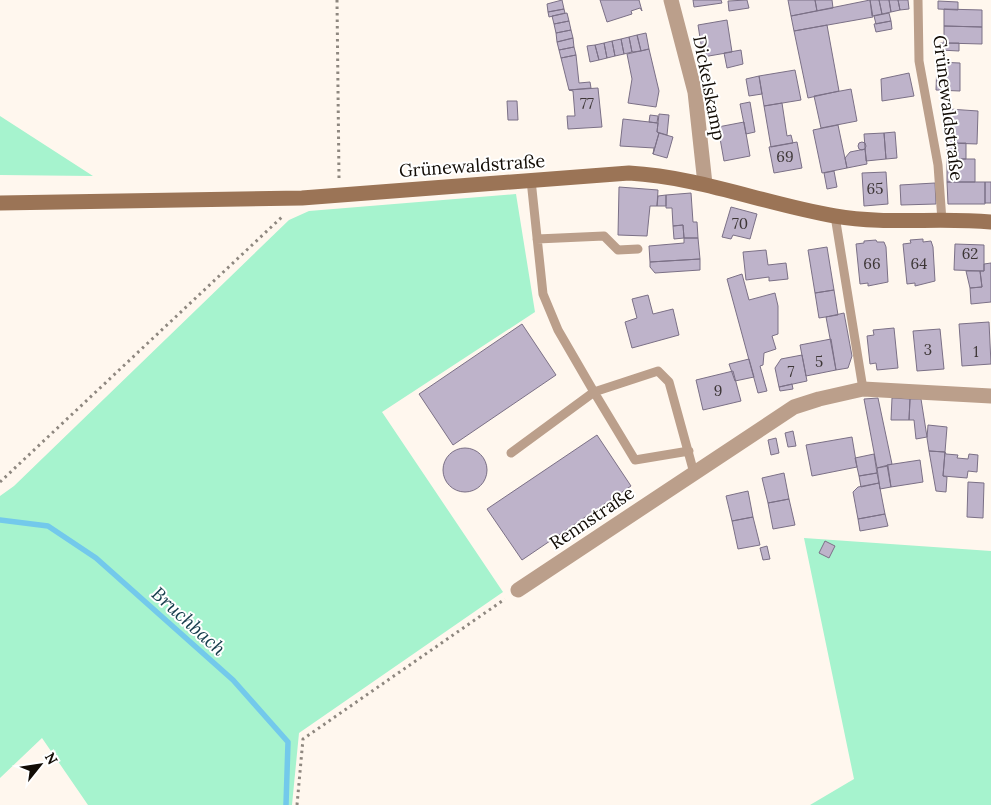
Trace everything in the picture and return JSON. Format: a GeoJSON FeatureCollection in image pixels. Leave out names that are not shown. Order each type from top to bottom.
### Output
{"type":"FeatureCollection","features":[{"type":"Feature","properties":{"kind":"street","name":"Dickelskamp"},"geometry":{"type":"LineString","coordinates":[[670,0],[695,92],[705,184]]}},
{"type":"Feature","properties":{"kind":"street","name":"Grünewaldstraße"},"geometry":{"type":"LineString","coordinates":[[0,202],[302,198],[629,173],[654,174],[705,184],[835,216],[884,220],[991,222]]}},
{"type":"Feature","properties":{"kind":"street","name":"Rennstraße"},"geometry":{"type":"LineString","coordinates":[[518,590],[794,408],[819,398],[863,389],[991,396]]}},
{"type":"Feature","properties":{"kind":"lane","name":"Grünewaldstraße"},"geometry":{"type":"LineString","coordinates":[[918,0],[919,61],[938,165],[942,220]]}},
{"type":"Feature","properties":{"kind":"lane"},"geometry":{"type":"LineString","coordinates":[[531,180],[544,294],[558,330],[594,392],[635,460],[689,451]]}},
{"type":"Feature","properties":{"kind":"lane"},"geometry":{"type":"LineString","coordinates":[[835,216],[863,389]]}},
{"type":"Feature","properties":{"kind":"lane"},"geometry":{"type":"LineString","coordinates":[[537,239],[604,236],[618,250],[638,248]]}},
{"type":"Feature","properties":{"kind":"lane"},"geometry":{"type":"LineString","coordinates":[[511,453],[594,392],[658,372],[669,382],[694,473]]}},
{"type":"Feature","properties":{"kind":"path"},"geometry":{"type":"LineString","coordinates":[[337,0],[339,180]]}},
{"type":"Feature","properties":{"kind":"path"},"geometry":{"type":"LineString","coordinates":[[0,482],[302,198]]}},
{"type":"Feature","properties":{"kind":"path"},"geometry":{"type":"LineString","coordinates":[[298,805],[303,739],[518,590]]}},
{"type":"Feature","properties":{"kind":"green space"},"geometry":{"type":"Polygon","coordinates":[[[0,116],[93,176],[0,175],[0,116]]]}},
{"type":"Feature","properties":{"kind":"green space"},"geometry":{"type":"Polygon","coordinates":[[[516,194],[535,312],[382,412],[503,592],[299,733],[292,805],[88,805],[42,738],[0,778],[0,496],[14,486],[289,220],[309,211],[516,194]]]}},
{"type":"Feature","properties":{"kind":"green space"},"geometry":{"type":"Polygon","coordinates":[[[804,538],[991,551],[991,805],[810,805],[854,779],[804,538]]]}},
{"type":"Feature","properties":{"kind":"building"},"geometry":{"type":"Polygon","coordinates":[[[562,0],[564,9],[548,12],[547,4],[562,0]]]}},
{"type":"Feature","properties":{"kind":"building"},"geometry":{"type":"Polygon","coordinates":[[[600,0],[639,0],[642,11],[640,8],[631,11],[632,14],[607,22],[600,0]]]}},
{"type":"Feature","properties":{"kind":"building"},"geometry":{"type":"Polygon","coordinates":[[[693,0],[721,0],[722,3],[694,7],[693,0]]]}},
{"type":"Feature","properties":{"kind":"building"},"geometry":{"type":"Polygon","coordinates":[[[747,0],[749,8],[729,11],[728,1],[747,0]]]}},
{"type":"Feature","properties":{"kind":"building"},"geometry":{"type":"Polygon","coordinates":[[[788,0],[815,0],[817,11],[791,16],[788,0]]]}},
{"type":"Feature","properties":{"kind":"building"},"geometry":{"type":"Polygon","coordinates":[[[815,0],[832,0],[833,8],[817,11],[815,0]]]}},
{"type":"Feature","properties":{"kind":"building"},"geometry":{"type":"Polygon","coordinates":[[[870,0],[873,17],[794,31],[791,16],[870,0]]]}},
{"type":"Feature","properties":{"kind":"building"},"geometry":{"type":"Polygon","coordinates":[[[870,0],[879,0],[882,14],[872,16],[870,0]]]}},
{"type":"Feature","properties":{"kind":"building"},"geometry":{"type":"Polygon","coordinates":[[[879,0],[889,0],[891,12],[882,14],[879,0]]]}},
{"type":"Feature","properties":{"kind":"building"},"geometry":{"type":"Polygon","coordinates":[[[889,0],[898,0],[900,10],[891,12],[889,0]]]}},
{"type":"Feature","properties":{"kind":"building"},"geometry":{"type":"Polygon","coordinates":[[[898,0],[908,0],[909,9],[900,10],[898,0]]]}},
{"type":"Feature","properties":{"kind":"building"},"geometry":{"type":"Polygon","coordinates":[[[938,1],[958,2],[958,10],[938,9],[938,1]]]}},
{"type":"Feature","properties":{"kind":"building"},"geometry":{"type":"Polygon","coordinates":[[[564,9],[565,13],[549,17],[548,12],[564,9]]]}},
{"type":"Feature","properties":{"kind":"building"},"geometry":{"type":"Polygon","coordinates":[[[944,9],[982,10],[982,27],[944,26],[944,9]]]}},
{"type":"Feature","properties":{"kind":"building"},"geometry":{"type":"Polygon","coordinates":[[[567,13],[569,21],[554,24],[552,16],[567,13]]]}},
{"type":"Feature","properties":{"kind":"building"},"geometry":{"type":"Polygon","coordinates":[[[889,13],[891,21],[876,24],[874,16],[889,13]]]}},
{"type":"Feature","properties":{"kind":"building"},"geometry":{"type":"Polygon","coordinates":[[[727,20],[732,52],[703,57],[698,25],[727,20]]]}},
{"type":"Feature","properties":{"kind":"building"},"geometry":{"type":"Polygon","coordinates":[[[569,21],[571,30],[556,33],[554,24],[569,21]]]}},
{"type":"Feature","properties":{"kind":"building"},"geometry":{"type":"Polygon","coordinates":[[[891,21],[892,29],[876,32],[874,24],[891,21]]]}},
{"type":"Feature","properties":{"kind":"building"},"geometry":{"type":"Polygon","coordinates":[[[827,25],[839,91],[808,98],[794,31],[827,25]]]}},
{"type":"Feature","properties":{"kind":"building"},"geometry":{"type":"Polygon","coordinates":[[[944,26],[982,27],[982,44],[944,43],[944,26]]]}},
{"type":"Feature","properties":{"kind":"building"},"geometry":{"type":"Polygon","coordinates":[[[571,30],[573,38],[557,42],[556,33],[571,30]]]}},
{"type":"Feature","properties":{"kind":"building"},"geometry":{"type":"Polygon","coordinates":[[[646,33],[649,49],[641,51],[637,35],[646,33]]]}},
{"type":"Feature","properties":{"kind":"building"},"geometry":{"type":"Polygon","coordinates":[[[637,35],[641,51],[632,52],[629,37],[637,35]]]}},
{"type":"Feature","properties":{"kind":"building"},"geometry":{"type":"Polygon","coordinates":[[[629,37],[632,52],[624,54],[621,39],[629,37]]]}},
{"type":"Feature","properties":{"kind":"building"},"geometry":{"type":"Polygon","coordinates":[[[573,38],[574,47],[559,50],[557,42],[573,38]]]}},
{"type":"Feature","properties":{"kind":"building"},"geometry":{"type":"Polygon","coordinates":[[[621,39],[624,54],[615,56],[612,41],[621,39]]]}},
{"type":"Feature","properties":{"kind":"building"},"geometry":{"type":"Polygon","coordinates":[[[612,41],[615,56],[607,58],[604,43],[612,41]]]}},
{"type":"Feature","properties":{"kind":"building"},"geometry":{"type":"Polygon","coordinates":[[[604,43],[607,58],[599,60],[595,45],[604,43]]]}},
{"type":"Feature","properties":{"kind":"building"},"geometry":{"type":"Polygon","coordinates":[[[940,43],[959,43],[959,51],[940,50],[940,43]]]}},
{"type":"Feature","properties":{"kind":"building"},"geometry":{"type":"Polygon","coordinates":[[[595,45],[599,60],[590,62],[587,46],[595,45]]]}},
{"type":"Feature","properties":{"kind":"building"},"geometry":{"type":"Polygon","coordinates":[[[574,47],[576,55],[561,58],[559,50],[574,47]]]}},
{"type":"Feature","properties":{"kind":"building"},"geometry":{"type":"Polygon","coordinates":[[[649,49],[659,91],[656,107],[628,103],[632,79],[627,54],[649,49]]]}},
{"type":"Feature","properties":{"kind":"building"},"geometry":{"type":"Polygon","coordinates":[[[741,50],[743,64],[727,68],[724,53],[741,50]]]}},
{"type":"Feature","properties":{"kind":"building"},"geometry":{"type":"Polygon","coordinates":[[[576,55],[579,83],[590,82],[591,88],[569,90],[561,58],[576,55]]]}},
{"type":"Feature","properties":{"kind":"building"},"geometry":{"type":"Polygon","coordinates":[[[937,62],[960,63],[960,91],[936,90],[937,62]]]}},
{"type":"Feature","properties":{"kind":"building"},"geometry":{"type":"Polygon","coordinates":[[[795,70],[801,100],[764,106],[759,76],[795,70]]]}},
{"type":"Feature","properties":{"kind":"building"},"geometry":{"type":"Polygon","coordinates":[[[909,73],[914,96],[882,101],[881,79],[909,73]]]}},
{"type":"Feature","properties":{"kind":"building"},"geometry":{"type":"Polygon","coordinates":[[[759,76],[762,94],[749,96],[746,79],[759,76]]]}},
{"type":"Feature","properties":{"kind":"building"},"geometry":{"type":"Polygon","coordinates":[[[598,88],[602,127],[568,129],[567,116],[575,116],[573,91],[569,90],[598,88]]]}},
{"type":"Feature","properties":{"kind":"building"},"geometry":{"type":"Polygon","coordinates":[[[851,89],[857,121],[821,128],[814,96],[851,89]]]}},
{"type":"Feature","properties":{"kind":"building"},"geometry":{"type":"Polygon","coordinates":[[[507,101],[517,101],[518,120],[508,120],[507,101]]]}},
{"type":"Feature","properties":{"kind":"building"},"geometry":{"type":"Polygon","coordinates":[[[750,102],[755,132],[746,134],[740,104],[750,102]]]}},
{"type":"Feature","properties":{"kind":"building"},"geometry":{"type":"Polygon","coordinates":[[[782,103],[787,136],[791,135],[793,143],[771,147],[764,106],[782,103]]]}},
{"type":"Feature","properties":{"kind":"building"},"geometry":{"type":"Polygon","coordinates":[[[949,109],[978,111],[977,144],[947,143],[949,109]]]}},
{"type":"Feature","properties":{"kind":"building"},"geometry":{"type":"Polygon","coordinates":[[[659,114],[669,115],[667,135],[657,132],[659,114]]]}},
{"type":"Feature","properties":{"kind":"building"},"geometry":{"type":"Polygon","coordinates":[[[650,115],[658,116],[657,123],[649,122],[650,115]]]}},
{"type":"Feature","properties":{"kind":"building"},"geometry":{"type":"Polygon","coordinates":[[[623,119],[658,123],[657,132],[659,133],[653,154],[654,148],[620,146],[623,119]]]}},
{"type":"Feature","properties":{"kind":"building"},"geometry":{"type":"Polygon","coordinates":[[[744,122],[750,156],[724,161],[718,127],[744,122]]]}},
{"type":"Feature","properties":{"kind":"building"},"geometry":{"type":"Polygon","coordinates":[[[838,125],[847,168],[822,173],[813,130],[838,125]]]}},
{"type":"Feature","properties":{"kind":"building"},"geometry":{"type":"Polygon","coordinates":[[[895,132],[897,158],[886,159],[884,133],[895,132]]]}},
{"type":"Feature","properties":{"kind":"building"},"geometry":{"type":"Polygon","coordinates":[[[659,133],[673,137],[667,158],[653,154],[659,133]]]}},
{"type":"Feature","properties":{"kind":"building"},"geometry":{"type":"Polygon","coordinates":[[[884,133],[886,159],[866,161],[864,134],[884,133]]]}},
{"type":"Feature","properties":{"kind":"building"},"geometry":{"type":"Polygon","coordinates":[[[797,142],[802,168],[774,173],[769,147],[797,142]]]}},
{"type":"Feature","properties":{"kind":"building"},"geometry":{"type":"Polygon","coordinates":[[[862,142],[866,146],[862,150],[858,146],[862,142]]]}},
{"type":"Feature","properties":{"kind":"building"},"geometry":{"type":"Polygon","coordinates":[[[947,143],[966,143],[966,159],[947,159],[947,143]]]}},
{"type":"Feature","properties":{"kind":"building"},"geometry":{"type":"Polygon","coordinates":[[[865,149],[867,164],[847,168],[845,158],[850,152],[865,149]]]}},
{"type":"Feature","properties":{"kind":"building"},"geometry":{"type":"Polygon","coordinates":[[[947,159],[975,159],[975,182],[947,182],[947,159]]]}},
{"type":"Feature","properties":{"kind":"building"},"geometry":{"type":"Polygon","coordinates":[[[834,171],[837,187],[827,189],[824,173],[834,171]]]}},
{"type":"Feature","properties":{"kind":"building"},"geometry":{"type":"Polygon","coordinates":[[[886,172],[888,204],[864,206],[862,173],[886,172]]]}},
{"type":"Feature","properties":{"kind":"building"},"geometry":{"type":"Polygon","coordinates":[[[947,182],[985,182],[985,204],[948,204],[947,182]]]}},
{"type":"Feature","properties":{"kind":"building"},"geometry":{"type":"Polygon","coordinates":[[[985,182],[991,182],[991,203],[985,203],[985,182]]]}},
{"type":"Feature","properties":{"kind":"building"},"geometry":{"type":"Polygon","coordinates":[[[935,183],[936,204],[901,205],[900,185],[935,183]]]}},
{"type":"Feature","properties":{"kind":"building"},"geometry":{"type":"Polygon","coordinates":[[[619,187],[658,190],[657,206],[650,206],[647,236],[618,235],[619,187]]]}},
{"type":"Feature","properties":{"kind":"building"},"geometry":{"type":"Polygon","coordinates":[[[691,193],[693,222],[697,222],[698,238],[684,238],[683,225],[673,226],[672,208],[666,208],[666,195],[691,193]]]}},
{"type":"Feature","properties":{"kind":"building"},"geometry":{"type":"Polygon","coordinates":[[[666,195],[666,206],[657,206],[658,196],[666,195]]]}},
{"type":"Feature","properties":{"kind":"building"},"geometry":{"type":"Polygon","coordinates":[[[731,207],[757,214],[750,239],[733,235],[731,239],[722,237],[731,207]]]}},
{"type":"Feature","properties":{"kind":"building"},"geometry":{"type":"Polygon","coordinates":[[[683,225],[684,238],[674,239],[673,226],[683,225]]]}},
{"type":"Feature","properties":{"kind":"building"},"geometry":{"type":"Polygon","coordinates":[[[684,238],[698,238],[700,259],[650,262],[649,246],[684,243],[684,238]]]}},
{"type":"Feature","properties":{"kind":"building"},"geometry":{"type":"Polygon","coordinates":[[[923,239],[923,242],[931,241],[933,247],[935,281],[915,286],[915,283],[907,284],[903,244],[911,243],[910,240],[923,239]]]}},
{"type":"Feature","properties":{"kind":"building"},"geometry":{"type":"Polygon","coordinates":[[[876,240],[877,242],[884,242],[886,247],[888,282],[868,286],[868,283],[860,284],[856,244],[876,240]]]}},
{"type":"Feature","properties":{"kind":"building"},"geometry":{"type":"Polygon","coordinates":[[[955,244],[984,245],[984,271],[954,270],[955,244]]]}},
{"type":"Feature","properties":{"kind":"building"},"geometry":{"type":"Polygon","coordinates":[[[827,247],[834,290],[815,293],[808,250],[827,247]]]}},
{"type":"Feature","properties":{"kind":"building"},"geometry":{"type":"Polygon","coordinates":[[[766,250],[768,265],[786,263],[788,279],[769,281],[769,277],[746,280],[743,252],[766,250]]]}},
{"type":"Feature","properties":{"kind":"building"},"geometry":{"type":"Polygon","coordinates":[[[700,259],[700,270],[655,273],[650,267],[650,262],[700,259]]]}},
{"type":"Feature","properties":{"kind":"building"},"geometry":{"type":"Polygon","coordinates":[[[991,263],[991,302],[971,304],[970,288],[982,287],[980,271],[984,271],[984,264],[991,263]]]}},
{"type":"Feature","properties":{"kind":"building"},"geometry":{"type":"Polygon","coordinates":[[[966,271],[980,271],[982,287],[970,288],[966,271]]]}},
{"type":"Feature","properties":{"kind":"building"},"geometry":{"type":"Polygon","coordinates":[[[742,274],[749,300],[775,293],[778,306],[778,334],[772,336],[776,349],[764,353],[763,365],[760,366],[767,391],[758,393],[727,279],[742,274]]]}},
{"type":"Feature","properties":{"kind":"building"},"geometry":{"type":"Polygon","coordinates":[[[834,290],[838,315],[819,318],[815,293],[834,290]]]}},
{"type":"Feature","properties":{"kind":"building"},"geometry":{"type":"Polygon","coordinates":[[[648,295],[653,314],[673,309],[679,335],[632,348],[625,322],[637,318],[632,299],[648,295]]]}},
{"type":"Feature","properties":{"kind":"building"},"geometry":{"type":"Polygon","coordinates":[[[844,313],[852,356],[848,368],[836,370],[826,317],[844,313]]]}},
{"type":"Feature","properties":{"kind":"building"},"geometry":{"type":"Polygon","coordinates":[[[989,322],[991,364],[962,366],[959,324],[989,322]]]}},
{"type":"Feature","properties":{"kind":"building"},"geometry":{"type":"Polygon","coordinates":[[[522,324],[556,375],[453,445],[419,394],[522,324]]]}},
{"type":"Feature","properties":{"kind":"building"},"geometry":{"type":"Polygon","coordinates":[[[894,328],[898,368],[877,370],[876,363],[870,364],[867,336],[874,335],[873,330],[894,328]]]}},
{"type":"Feature","properties":{"kind":"building"},"geometry":{"type":"Polygon","coordinates":[[[940,329],[944,369],[917,371],[913,331],[940,329]]]}},
{"type":"Feature","properties":{"kind":"building"},"geometry":{"type":"Polygon","coordinates":[[[831,339],[836,370],[806,376],[800,345],[831,339]]]}},
{"type":"Feature","properties":{"kind":"building"},"geometry":{"type":"Polygon","coordinates":[[[802,355],[807,381],[779,387],[775,368],[781,359],[802,355]]]}},
{"type":"Feature","properties":{"kind":"building"},"geometry":{"type":"Polygon","coordinates":[[[749,359],[754,377],[735,381],[729,364],[749,359]]]}},
{"type":"Feature","properties":{"kind":"building"},"geometry":{"type":"Polygon","coordinates":[[[733,371],[741,401],[703,410],[696,380],[733,371]]]}},
{"type":"Feature","properties":{"kind":"building"},"geometry":{"type":"Polygon","coordinates":[[[792,384],[793,389],[780,391],[779,387],[792,384]]]}},
{"type":"Feature","properties":{"kind":"building"},"geometry":{"type":"Polygon","coordinates":[[[878,398],[892,464],[877,468],[864,399],[878,398]]]}},
{"type":"Feature","properties":{"kind":"building"},"geometry":{"type":"Polygon","coordinates":[[[892,398],[910,399],[909,420],[891,420],[892,398]]]}},
{"type":"Feature","properties":{"kind":"building"},"geometry":{"type":"Polygon","coordinates":[[[910,399],[921,399],[927,437],[916,439],[914,420],[909,420],[910,399]]]}},
{"type":"Feature","properties":{"kind":"building"},"geometry":{"type":"Polygon","coordinates":[[[928,425],[947,427],[945,452],[929,451],[928,425]]]}},
{"type":"Feature","properties":{"kind":"building"},"geometry":{"type":"Polygon","coordinates":[[[793,431],[796,446],[788,447],[785,433],[793,431]]]}},
{"type":"Feature","properties":{"kind":"building"},"geometry":{"type":"Polygon","coordinates":[[[597,435],[631,486],[522,560],[487,509],[597,435]]]}},
{"type":"Feature","properties":{"kind":"building"},"geometry":{"type":"Polygon","coordinates":[[[852,437],[857,467],[812,476],[806,445],[852,437]]]}},
{"type":"Feature","properties":{"kind":"building"},"geometry":{"type":"Polygon","coordinates":[[[776,438],[779,453],[771,455],[768,440],[776,438]]]}},
{"type":"Feature","properties":{"kind":"building"},"geometry":{"type":"Polygon","coordinates":[[[469,448],[481,454],[486,461],[486,479],[481,486],[474,491],[461,492],[453,489],[446,482],[443,466],[446,458],[453,451],[469,448]]]}},
{"type":"Feature","properties":{"kind":"building"},"geometry":{"type":"Polygon","coordinates":[[[929,451],[945,452],[943,476],[947,477],[946,492],[936,491],[929,451]]]}},
{"type":"Feature","properties":{"kind":"building"},"geometry":{"type":"Polygon","coordinates":[[[945,452],[946,454],[958,455],[957,458],[968,459],[969,454],[978,455],[977,472],[968,471],[967,478],[943,476],[945,452]]]}},
{"type":"Feature","properties":{"kind":"building"},"geometry":{"type":"Polygon","coordinates":[[[874,454],[877,473],[859,476],[855,458],[874,454]]]}},
{"type":"Feature","properties":{"kind":"building"},"geometry":{"type":"Polygon","coordinates":[[[920,460],[923,482],[891,487],[887,465],[920,460]]]}},
{"type":"Feature","properties":{"kind":"building"},"geometry":{"type":"Polygon","coordinates":[[[888,466],[891,487],[880,489],[877,468],[888,466]]]}},
{"type":"Feature","properties":{"kind":"building"},"geometry":{"type":"Polygon","coordinates":[[[784,473],[789,499],[768,503],[762,478],[784,473]]]}},
{"type":"Feature","properties":{"kind":"building"},"geometry":{"type":"Polygon","coordinates":[[[877,473],[879,483],[861,487],[859,476],[877,473]]]}},
{"type":"Feature","properties":{"kind":"building"},"geometry":{"type":"Polygon","coordinates":[[[968,482],[984,483],[983,518],[967,517],[968,482]]]}},
{"type":"Feature","properties":{"kind":"building"},"geometry":{"type":"Polygon","coordinates":[[[879,483],[885,514],[858,519],[853,492],[858,487],[879,483]]]}},
{"type":"Feature","properties":{"kind":"building"},"geometry":{"type":"Polygon","coordinates":[[[748,491],[753,517],[732,521],[726,496],[748,491]]]}},
{"type":"Feature","properties":{"kind":"building"},"geometry":{"type":"Polygon","coordinates":[[[789,499],[795,525],[773,529],[768,503],[789,499]]]}},
{"type":"Feature","properties":{"kind":"building"},"geometry":{"type":"Polygon","coordinates":[[[885,514],[888,526],[860,531],[858,519],[885,514]]]}},
{"type":"Feature","properties":{"kind":"building"},"geometry":{"type":"Polygon","coordinates":[[[753,517],[760,545],[738,549],[732,521],[753,517]]]}},
{"type":"Feature","properties":{"kind":"building"},"geometry":{"type":"Polygon","coordinates":[[[825,541],[835,546],[829,558],[819,553],[825,541]]]}},
{"type":"Feature","properties":{"kind":"building"},"geometry":{"type":"Polygon","coordinates":[[[767,546],[770,559],[763,560],[760,548],[767,546]]]}},
{"type":"Feature","properties":{"kind":"waterway","name":"Bruchbach"},"geometry":{"type":"LineString","coordinates":[[0,520],[48,526],[96,558],[233,680],[288,742],[286,805]]}}]}
